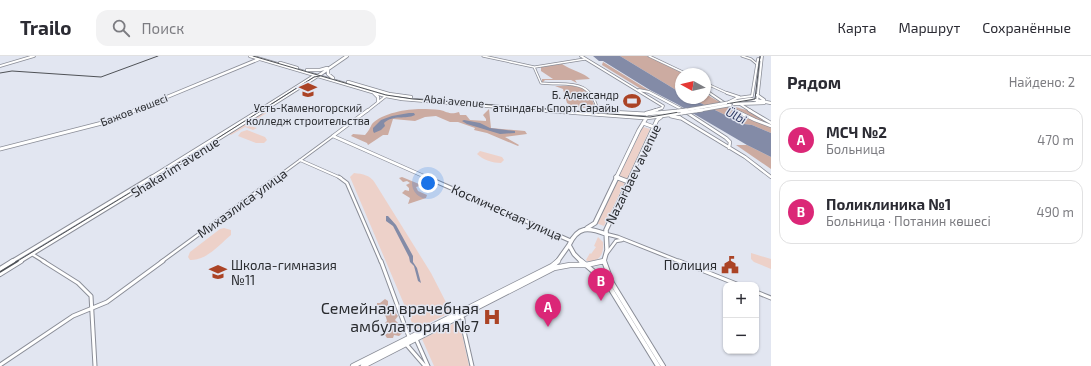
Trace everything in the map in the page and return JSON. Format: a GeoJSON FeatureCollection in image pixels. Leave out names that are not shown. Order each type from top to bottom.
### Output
{"type":"FeatureCollection","features":[{"type":"Feature","properties":{"kind":"main road"},"geometry":{"type":"LineString","coordinates":[[0,66],[34,56]]}},
{"type":"Feature","properties":{"kind":"main road","name":"Abai avenue"},"geometry":{"type":"LineString","coordinates":[[250,56],[307,70],[318,75],[333,78],[388,95]]}},
{"type":"Feature","properties":{"kind":"main road","name":"Shakarim avenue"},"geometry":{"type":"LineString","coordinates":[[0,269],[174,166],[318,75],[343,56]]}},
{"type":"Feature","properties":{"kind":"main road","name":"Shakarim avenue"},"geometry":{"type":"LineString","coordinates":[[335,62],[347,56]]}},
{"type":"Feature","properties":{"kind":"main road"},"geometry":{"type":"LineString","coordinates":[[581,56],[663,106],[662,108],[644,114]]}},
{"type":"Feature","properties":{"kind":"main road"},"geometry":{"type":"LineString","coordinates":[[755,103],[758,101],[757,97],[762,56]]}},
{"type":"Feature","properties":{"kind":"main road","name":"Abai avenue"},"geometry":{"type":"LineString","coordinates":[[260,58],[372,92],[415,100],[597,113],[665,115],[678,111],[728,103]]}},
{"type":"Feature","properties":{"kind":"main road","name":"Бажов көшесі"},"geometry":{"type":"LineString","coordinates":[[0,149],[106,122],[260,58]]}},
{"type":"Feature","properties":{"kind":"main road"},"geometry":{"type":"LineString","coordinates":[[751,97],[758,59],[761,60]]}},
{"type":"Feature","properties":{"kind":"main road"},"geometry":{"type":"LineString","coordinates":[[307,70],[327,69],[328,74],[333,78]]}},
{"type":"Feature","properties":{"kind":"main road"},"geometry":{"type":"LineString","coordinates":[[637,90],[652,94],[676,105],[694,116],[729,140],[729,148]]}},
{"type":"Feature","properties":{"kind":"main road"},"geometry":{"type":"LineString","coordinates":[[372,92],[378,97],[378,102]]}},
{"type":"Feature","properties":{"kind":"main road"},"geometry":{"type":"LineString","coordinates":[[727,94],[757,97],[771,103]]}},
{"type":"Feature","properties":{"kind":"main road"},"geometry":{"type":"LineString","coordinates":[[727,94],[734,99]]}},
{"type":"Feature","properties":{"kind":"main road","name":"Михаэлиса улица"},"geometry":{"type":"LineString","coordinates":[[333,136],[388,95]]}},
{"type":"Feature","properties":{"kind":"main road"},"geometry":{"type":"LineString","coordinates":[[711,95],[731,108],[771,126]]}},
{"type":"Feature","properties":{"kind":"main road"},"geometry":{"type":"LineString","coordinates":[[728,103],[734,99],[751,97]]}},
{"type":"Feature","properties":{"kind":"main road"},"geometry":{"type":"LineString","coordinates":[[597,113],[646,118],[682,113],[751,97]]}},
{"type":"Feature","properties":{"kind":"main road"},"geometry":{"type":"LineString","coordinates":[[734,104],[757,97]]}},
{"type":"Feature","properties":{"kind":"main road"},"geometry":{"type":"LineString","coordinates":[[728,103],[771,103]]}},
{"type":"Feature","properties":{"kind":"main road"},"geometry":{"type":"LineString","coordinates":[[740,104],[771,122]]}},
{"type":"Feature","properties":{"kind":"main road"},"geometry":{"type":"LineString","coordinates":[[656,110],[665,115],[680,118]]}},
{"type":"Feature","properties":{"kind":"main road"},"geometry":{"type":"LineString","coordinates":[[674,114],[729,148],[771,177]]}},
{"type":"Feature","properties":{"kind":"main road","name":"Nazarbaev avenue"},"geometry":{"type":"LineString","coordinates":[[606,234],[615,207],[629,182],[657,120],[665,115]]}},
{"type":"Feature","properties":{"kind":"main road","name":"Nazarbaev avenue"},"geometry":{"type":"LineString","coordinates":[[586,228],[594,223],[646,118]]}},
{"type":"Feature","properties":{"kind":"main road"},"geometry":{"type":"LineString","coordinates":[[643,123],[654,127]]}},
{"type":"Feature","properties":{"kind":"main road","name":"Космическая улица"},"geometry":{"type":"LineString","coordinates":[[333,136],[570,243]]}},
{"type":"Feature","properties":{"kind":"main road"},"geometry":{"type":"LineString","coordinates":[[616,177],[629,182]]}},
{"type":"Feature","properties":{"kind":"main road","name":"Shakarim avenue"},"geometry":{"type":"LineString","coordinates":[[0,274],[118,200]]}},
{"type":"Feature","properties":{"kind":"main road"},"geometry":{"type":"LineString","coordinates":[[363,366],[552,266],[559,260],[576,233],[586,228],[606,234],[608,242],[607,254],[604,261],[612,283],[663,366]]}},
{"type":"Feature","properties":{"kind":"main road"},"geometry":{"type":"LineString","coordinates":[[570,243],[575,255],[598,274],[607,284],[658,366]]}},
{"type":"Feature","properties":{"kind":"main road"},"geometry":{"type":"LineString","coordinates":[[457,316],[554,268],[570,265],[586,265],[604,261]]}},
{"type":"Feature","properties":{"kind":"main road"},"geometry":{"type":"LineString","coordinates":[[353,366],[409,337],[416,337]]}},
{"type":"Feature","properties":{"kind":"street"},"geometry":{"type":"LineString","coordinates":[[483,56],[534,67],[586,59]]}},
{"type":"Feature","properties":{"kind":"street"},"geometry":{"type":"LineString","coordinates":[[649,56],[675,68]]}},
{"type":"Feature","properties":{"kind":"street"},"geometry":{"type":"LineString","coordinates":[[742,56],[758,59]]}},
{"type":"Feature","properties":{"kind":"street"},"geometry":{"type":"LineString","coordinates":[[742,56],[754,61],[757,64]]}},
{"type":"Feature","properties":{"kind":"street"},"geometry":{"type":"LineString","coordinates":[[534,67],[540,83],[586,88],[590,91],[597,113]]}},
{"type":"Feature","properties":{"kind":"street"},"geometry":{"type":"LineString","coordinates":[[711,86],[727,94]]}},
{"type":"Feature","properties":{"kind":"street","name":"Михаэлиса улица"},"geometry":{"type":"LineString","coordinates":[[0,365],[74,316],[107,302],[333,136]]}},
{"type":"Feature","properties":{"kind":"street"},"geometry":{"type":"LineString","coordinates":[[300,160],[338,177],[347,183],[376,251],[409,337]]}},
{"type":"Feature","properties":{"kind":"street"},"geometry":{"type":"LineString","coordinates":[[606,234],[731,282]]}},
{"type":"Feature","properties":{"kind":"street"},"geometry":{"type":"LineString","coordinates":[[607,254],[616,241],[625,240]]}},
{"type":"Feature","properties":{"kind":"street"},"geometry":{"type":"LineString","coordinates":[[29,252],[88,291],[91,296],[95,366]]}},
{"type":"Feature","properties":{"kind":"street"},"geometry":{"type":"LineString","coordinates":[[759,293],[771,298]]}},
{"type":"Feature","properties":{"kind":"street"},"geometry":{"type":"LineString","coordinates":[[457,316],[463,319],[464,331],[472,366]]}},
{"type":"Feature","properties":{"kind":"street"},"geometry":{"type":"LineString","coordinates":[[416,337],[427,366]]}},
{"type":"Feature","properties":{"kind":"street"},"geometry":{"type":"LineString","coordinates":[[406,344],[427,366]]}},
{"type":"Feature","properties":{"kind":"shaded area"},"geometry":{"type":"Polygon","coordinates":[[[620,56],[647,56],[675,69],[675,89],[620,56]]]}},
{"type":"Feature","properties":{"kind":"shaded area"},"geometry":{"type":"Polygon","coordinates":[[[603,62],[650,91],[641,89],[602,65],[603,62]]]}},
{"type":"Feature","properties":{"kind":"shaded area"},"geometry":{"type":"Polygon","coordinates":[[[562,64],[590,79],[575,80],[577,83],[571,80],[545,80],[542,83],[542,79],[553,79],[541,71],[541,67],[562,64]]]}},
{"type":"Feature","properties":{"kind":"shaded area"},"geometry":{"type":"Polygon","coordinates":[[[555,86],[571,86],[584,89],[590,94],[595,106],[581,108],[570,105],[567,103],[563,89],[555,86]]]}},
{"type":"Feature","properties":{"kind":"shaded area"},"geometry":{"type":"Polygon","coordinates":[[[711,97],[722,103],[752,112],[771,123],[771,133],[752,125],[744,124],[702,104],[711,104],[711,97]]]}},
{"type":"Feature","properties":{"kind":"shaded area"},"geometry":{"type":"Polygon","coordinates":[[[267,109],[270,111],[247,125],[257,128],[253,130],[245,127],[231,135],[228,134],[267,109]]]}},
{"type":"Feature","properties":{"kind":"shaded area"},"geometry":{"type":"Polygon","coordinates":[[[421,109],[438,110],[451,113],[459,112],[460,115],[466,115],[470,120],[486,121],[483,115],[489,109],[491,128],[525,131],[527,134],[505,137],[519,145],[518,146],[487,133],[474,130],[475,128],[458,122],[450,122],[436,116],[425,117],[415,121],[393,119],[388,135],[383,135],[368,145],[367,143],[351,136],[353,134],[365,135],[376,120],[388,114],[421,109]]]}},
{"type":"Feature","properties":{"kind":"shaded area"},"geometry":{"type":"Polygon","coordinates":[[[643,127],[650,129],[627,179],[619,176],[643,127]]]}},
{"type":"Feature","properties":{"kind":"shaded area"},"geometry":{"type":"Polygon","coordinates":[[[247,130],[265,137],[267,140],[264,143],[256,143],[238,136],[241,132],[247,130]]]}},
{"type":"Feature","properties":{"kind":"shaded area"},"geometry":{"type":"Polygon","coordinates":[[[736,145],[747,145],[771,157],[771,169],[736,145]]]}},
{"type":"Feature","properties":{"kind":"shaded area"},"geometry":{"type":"Polygon","coordinates":[[[480,151],[502,157],[504,160],[501,163],[488,161],[477,154],[480,151]]]}},
{"type":"Feature","properties":{"kind":"shaded area"},"geometry":{"type":"Polygon","coordinates":[[[354,173],[366,175],[375,183],[431,273],[451,312],[415,330],[350,177],[354,173]]]}},
{"type":"Feature","properties":{"kind":"shaded area"},"geometry":{"type":"Polygon","coordinates":[[[402,177],[419,184],[420,186],[416,187],[418,191],[427,195],[426,198],[408,204],[410,198],[402,193],[405,190],[409,191],[409,188],[406,185],[410,183],[407,181],[403,182],[399,178],[402,177]]]}},
{"type":"Feature","properties":{"kind":"shaded area"},"geometry":{"type":"Polygon","coordinates":[[[618,180],[625,182],[604,226],[596,223],[618,180]]]}},
{"type":"Feature","properties":{"kind":"shaded area"},"geometry":{"type":"Polygon","coordinates":[[[224,228],[231,230],[231,235],[207,255],[196,260],[190,260],[188,257],[190,252],[220,229],[224,228]]]}},
{"type":"Feature","properties":{"kind":"shaded area"},"geometry":{"type":"Polygon","coordinates":[[[598,237],[603,242],[602,254],[598,259],[587,261],[586,260],[590,253],[591,254],[596,247],[594,246],[598,237]]]}},
{"type":"Feature","properties":{"kind":"shaded area"},"geometry":{"type":"Polygon","coordinates":[[[751,253],[771,259],[771,269],[754,262],[751,259],[751,253]]]}},
{"type":"Feature","properties":{"kind":"shaded area"},"geometry":{"type":"Polygon","coordinates":[[[385,299],[388,301],[388,305],[394,307],[394,311],[398,316],[395,320],[401,326],[397,330],[402,333],[399,336],[394,335],[393,338],[387,338],[385,335],[391,328],[385,323],[387,321],[386,317],[379,312],[381,306],[377,305],[377,303],[380,303],[385,299]]]}},
{"type":"Feature","properties":{"kind":"shaded area"},"geometry":{"type":"Polygon","coordinates":[[[459,321],[469,366],[434,366],[422,339],[459,321]]]}},
{"type":"Feature","properties":{"kind":"water","name":"Ülbi"},"geometry":{"type":"Polygon","coordinates":[[[593,56],[620,56],[675,89],[675,103],[650,90],[603,61],[599,61],[593,56]]]}},
{"type":"Feature","properties":{"kind":"water","name":"Ülbi"},"geometry":{"type":"Polygon","coordinates":[[[677,104],[702,104],[744,124],[752,125],[771,133],[771,157],[747,145],[677,104]]]}},
{"type":"Feature","properties":{"kind":"water"},"geometry":{"type":"Polygon","coordinates":[[[414,113],[415,115],[388,120],[384,123],[385,126],[381,130],[374,133],[373,128],[381,120],[392,116],[414,113]]]}},
{"type":"Feature","properties":{"kind":"water"},"geometry":{"type":"Polygon","coordinates":[[[464,120],[480,123],[490,128],[515,131],[515,133],[500,134],[467,124],[462,121],[464,120]]]}},
{"type":"Feature","properties":{"kind":"water"},"geometry":{"type":"Polygon","coordinates":[[[386,216],[388,216],[396,225],[413,256],[413,262],[417,268],[421,283],[418,281],[414,266],[410,262],[409,257],[393,226],[386,221],[386,216]]]}},
{"type":"Feature","properties":{"kind":"tram line"},"geometry":{"type":"LineString","coordinates":[[0,73],[12,71],[101,77],[158,56]]}},
{"type":"Feature","properties":{"kind":"tram line"},"geometry":{"type":"LineString","coordinates":[[253,56],[386,95],[413,99],[650,117],[755,99],[760,56]]}},
{"type":"Feature","properties":{"kind":"tram line"},"geometry":{"type":"LineString","coordinates":[[16,262],[174,166],[314,77],[320,76]]}},
{"type":"Feature","properties":{"kind":"tram line"},"geometry":{"type":"LineString","coordinates":[[0,272],[18,261]]}},
{"type":"Feature","properties":{"kind":"place","name":"Усть-Каменогорский колледж строительства"},"geometry":{"type":"Point","coordinates":[308,90]}},
{"type":"Feature","properties":{"kind":"place","name":"Б. Александр атындағы Спорт Сарайы"},"geometry":{"type":"Point","coordinates":[632,101]}},
{"type":"Feature","properties":{"kind":"place","name":"Полиция"},"geometry":{"type":"Point","coordinates":[730,265]}},
{"type":"Feature","properties":{"kind":"place","name":"Школа-гимназия №11"},"geometry":{"type":"Point","coordinates":[218,272]}},
{"type":"Feature","properties":{"kind":"place","name":"Поликлиника №1"},"geometry":{"type":"Point","coordinates":[601,301]}},
{"type":"Feature","properties":{"kind":"place","name":"Семейная врачебная амбулатория №7"},"geometry":{"type":"Point","coordinates":[492,317]}},
{"type":"Feature","properties":{"kind":"place","name":"МСЧ №2"},"geometry":{"type":"Point","coordinates":[548,327]}}]}
